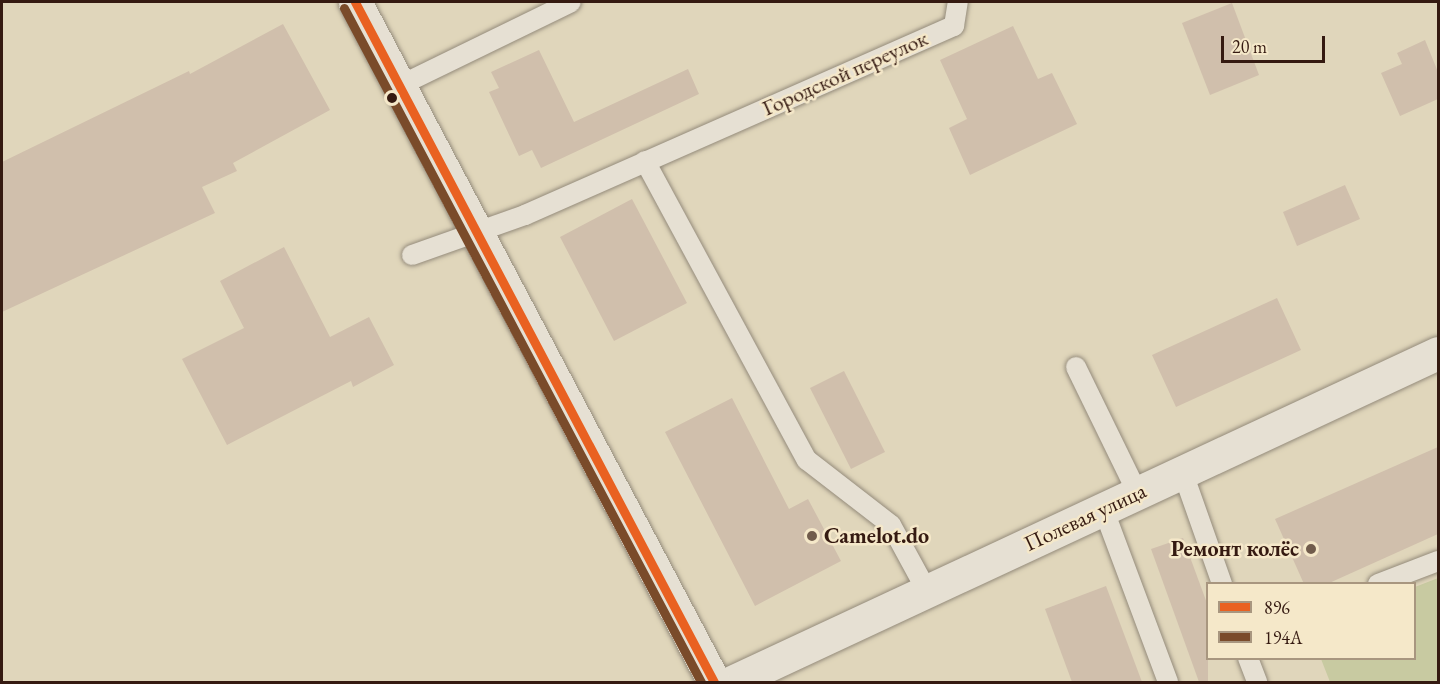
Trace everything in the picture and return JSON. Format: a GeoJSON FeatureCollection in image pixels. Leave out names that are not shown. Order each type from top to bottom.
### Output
{"type":"FeatureCollection","features":[{"type":"Feature","properties":{"kind":"street"},"geometry":{"type":"LineString","coordinates":[[355,2],[714,682]]}},
{"type":"Feature","properties":{"kind":"street","name":"Полевая улица"},"geometry":{"type":"LineString","coordinates":[[732,682],[1438,353]]}},
{"type":"Feature","properties":{"kind":"lane"},"geometry":{"type":"LineString","coordinates":[[399,86],[571,2]]}},
{"type":"Feature","properties":{"kind":"lane","name":"Городской переулок"},"geometry":{"type":"LineString","coordinates":[[645,161],[954,26],[958,2]]}},
{"type":"Feature","properties":{"kind":"lane"},"geometry":{"type":"LineString","coordinates":[[412,255],[525,215],[645,161],[807,460],[891,525],[927,591]]}},
{"type":"Feature","properties":{"kind":"lane"},"geometry":{"type":"LineString","coordinates":[[1076,367],[1137,492]]}},
{"type":"Feature","properties":{"kind":"lane"},"geometry":{"type":"LineString","coordinates":[[1183,473],[1221,582]]}},
{"type":"Feature","properties":{"kind":"lane"},"geometry":{"type":"LineString","coordinates":[[1103,508],[1167,682]]}},
{"type":"Feature","properties":{"kind":"lane"},"geometry":{"type":"LineString","coordinates":[[1383,582],[1438,561]]}},
{"type":"Feature","properties":{"kind":"lane"},"geometry":{"type":"LineString","coordinates":[[1249,660],[1257,682]]}},
{"type":"Feature","properties":{"kind":"green space"},"geometry":{"type":"Polygon","coordinates":[[[1438,578],[1438,682],[1330,682],[1321,660],[1416,660],[1416,587],[1438,578]]]}},
{"type":"Feature","properties":{"kind":"building"},"geometry":{"type":"Polygon","coordinates":[[[1232,3],[1259,75],[1210,95],[1182,23],[1232,3]]]}},
{"type":"Feature","properties":{"kind":"building"},"geometry":{"type":"Polygon","coordinates":[[[283,24],[330,110],[233,163],[237,171],[202,187],[215,213],[2,312],[2,162],[189,71],[190,74],[283,24]]]}},
{"type":"Feature","properties":{"kind":"building"},"geometry":{"type":"Polygon","coordinates":[[[1013,26],[1038,79],[1052,73],[1077,124],[970,175],[949,128],[967,119],[940,60],[1013,26]]]}},
{"type":"Feature","properties":{"kind":"building"},"geometry":{"type":"Polygon","coordinates":[[[1425,40],[1438,72],[1438,99],[1400,116],[1381,73],[1402,64],[1397,53],[1425,40]]]}},
{"type":"Feature","properties":{"kind":"building"},"geometry":{"type":"Polygon","coordinates":[[[539,50],[574,122],[688,69],[699,94],[541,168],[532,150],[519,156],[489,92],[499,88],[491,72],[539,50]]]}},
{"type":"Feature","properties":{"kind":"building"},"geometry":{"type":"Polygon","coordinates":[[[1345,185],[1360,219],[1297,246],[1283,212],[1345,185]]]}},
{"type":"Feature","properties":{"kind":"building"},"geometry":{"type":"Polygon","coordinates":[[[632,199],[687,303],[614,341],[560,237],[632,199]]]}},
{"type":"Feature","properties":{"kind":"building"},"geometry":{"type":"Polygon","coordinates":[[[284,247],[330,337],[369,317],[394,365],[353,387],[351,381],[227,445],[182,359],[244,328],[220,281],[284,247]]]}},
{"type":"Feature","properties":{"kind":"building"},"geometry":{"type":"Polygon","coordinates":[[[1277,298],[1301,350],[1176,407],[1152,355],[1277,298]]]}},
{"type":"Feature","properties":{"kind":"building"},"geometry":{"type":"Polygon","coordinates":[[[844,371],[885,452],[851,469],[810,388],[844,371]]]}},
{"type":"Feature","properties":{"kind":"building"},"geometry":{"type":"Polygon","coordinates":[[[732,398],[789,509],[808,499],[841,561],[755,606],[665,432],[732,398]]]}},
{"type":"Feature","properties":{"kind":"building"},"geometry":{"type":"Polygon","coordinates":[[[1438,447],[1438,534],[1331,582],[1303,582],[1275,519],[1438,447]]]}},
{"type":"Feature","properties":{"kind":"building"},"geometry":{"type":"Polygon","coordinates":[[[1183,538],[1206,601],[1208,682],[1199,682],[1151,549],[1183,538]]]}},
{"type":"Feature","properties":{"kind":"building"},"geometry":{"type":"Polygon","coordinates":[[[1106,586],[1142,682],[1072,682],[1045,609],[1106,586]]]}},
{"type":"Feature","properties":{"kind":"transit line","name":"896"},"geometry":{"type":"LineString","coordinates":[[355,2],[714,682]]}},
{"type":"Feature","properties":{"kind":"transit line","name":"194А"},"geometry":{"type":"LineString","coordinates":[[344,8],[701,682]]}},
{"type":"Feature","properties":{"kind":"place","name":"Camelot.do"},"geometry":{"type":"Point","coordinates":[812,536]}},
{"type":"Feature","properties":{"kind":"place","name":"Ремонт колёс"},"geometry":{"type":"Point","coordinates":[1311,549]}}]}
